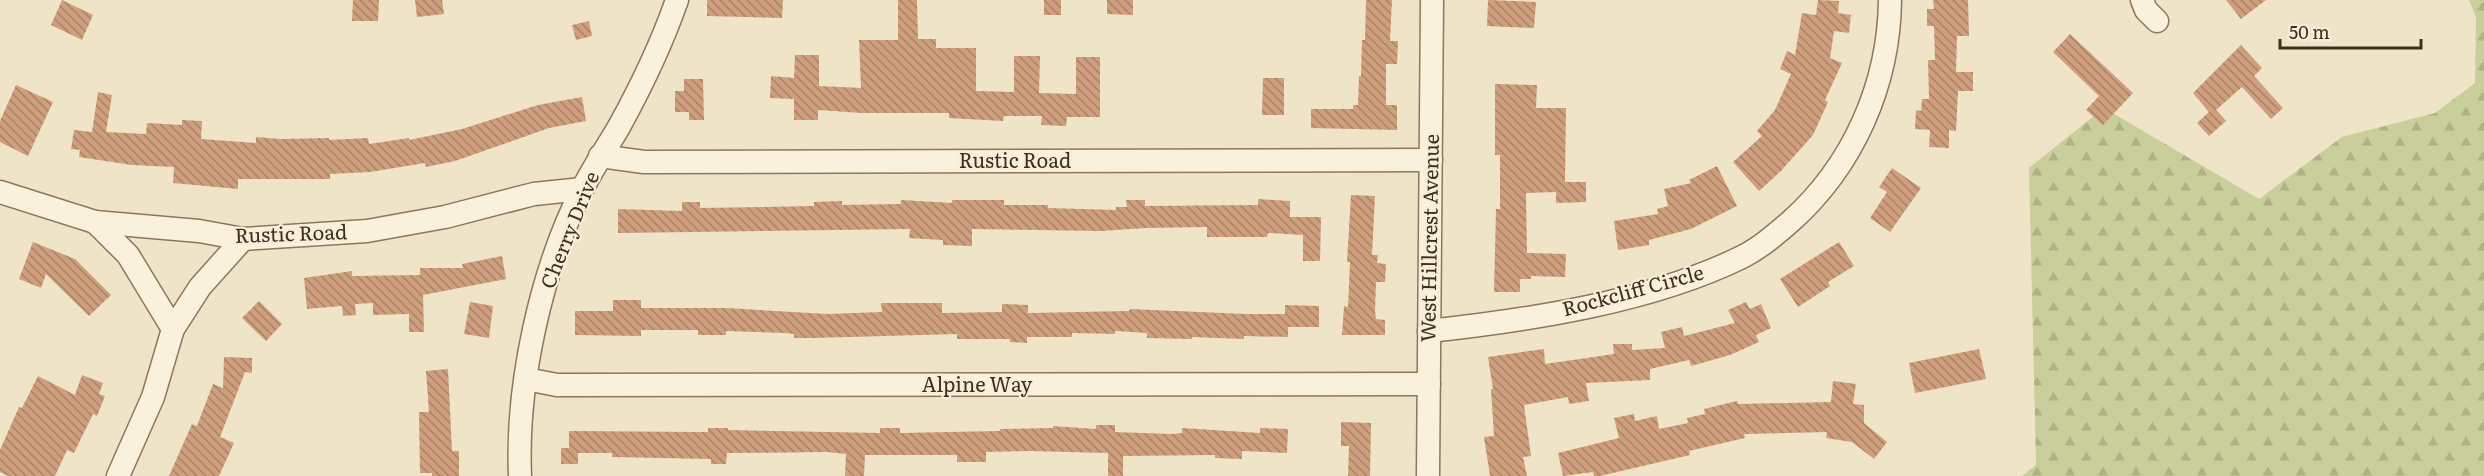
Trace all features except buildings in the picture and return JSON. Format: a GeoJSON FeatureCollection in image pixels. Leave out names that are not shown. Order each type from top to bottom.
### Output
{"type":"FeatureCollection","features":[{"type":"Feature","properties":{"kind":"street","name":"Cherry Drive"},"geometry":{"type":"LineString","coordinates":[[520,476],[521,417],[526,379],[538,315],[555,256],[582,189],[620,125],[645,76],[677,0]]}},
{"type":"Feature","properties":{"kind":"street","name":"West Hillcrest Avenue"},"geometry":{"type":"LineString","coordinates":[[1428,476],[1432,0]]}},
{"type":"Feature","properties":{"kind":"street","name":"Rockcliff Circle"},"geometry":{"type":"LineString","coordinates":[[1429,331],[1495,324],[1619,299],[1697,276],[1744,256],[1762,245],[1819,194],[1840,165],[1863,123],[1880,77],[1886,47],[1890,0]]}},
{"type":"Feature","properties":{"kind":"street"},"geometry":{"type":"LineString","coordinates":[[2142,0],[2146,10],[2157,21]]}},
{"type":"Feature","properties":{"kind":"street","name":"Rustic Road"},"geometry":{"type":"LineString","coordinates":[[600,156],[644,162],[1431,160]]}},
{"type":"Feature","properties":{"kind":"street","name":"Rustic Road"},"geometry":{"type":"LineString","coordinates":[[0,192],[95,222],[200,231],[243,239],[367,231],[445,217],[534,194],[582,189]]}},
{"type":"Feature","properties":{"kind":"street"},"geometry":{"type":"LineString","coordinates":[[95,222],[128,255],[173,329]]}},
{"type":"Feature","properties":{"kind":"street"},"geometry":{"type":"LineString","coordinates":[[118,476],[153,397],[173,329],[200,287],[243,239]]}},
{"type":"Feature","properties":{"kind":"street","name":"Alpine Way"},"geometry":{"type":"LineString","coordinates":[[526,379],[575,386],[1429,384]]}},
{"type":"Feature","properties":{"kind":"green space"},"geometry":{"type":"Polygon","coordinates":[[[2469,0],[2484,0],[2484,476],[2022,476],[2036,465],[2029,168],[2104,108],[2259,199],[2342,137],[2435,113],[2475,83],[2476,17],[2469,0]]]}}]}
